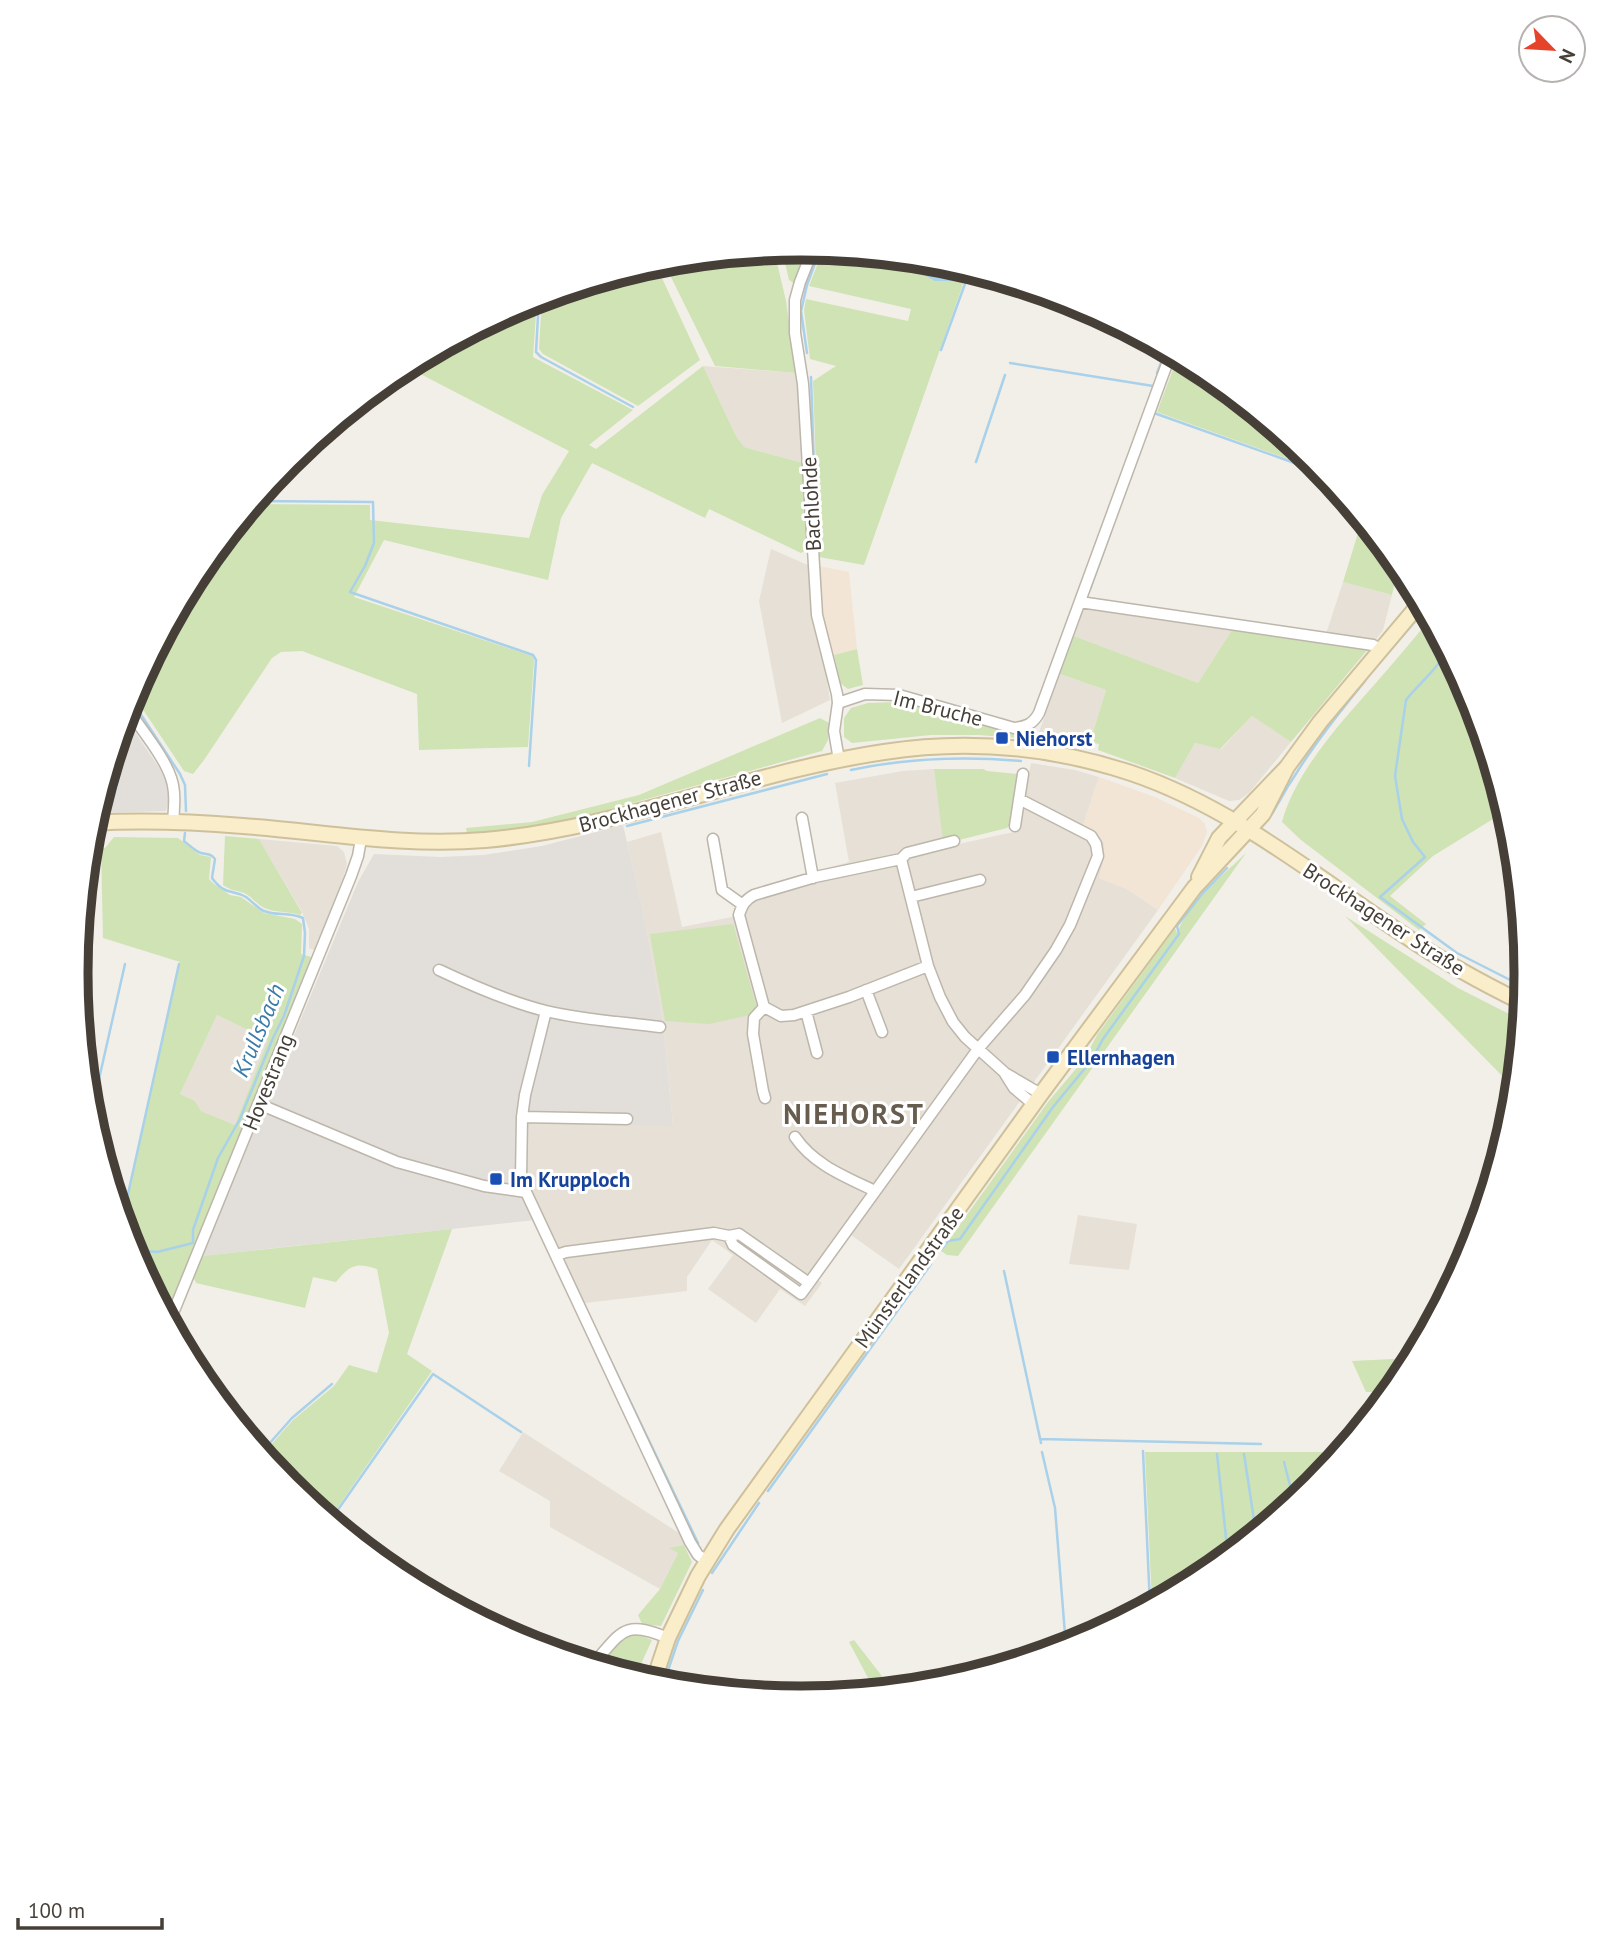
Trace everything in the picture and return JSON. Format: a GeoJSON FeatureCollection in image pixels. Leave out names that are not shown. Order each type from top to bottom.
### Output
{"type":"FeatureCollection","features":[{"type":"Feature","properties":{"kind":"main road"},"geometry":{"type":"LineString","coordinates":[[1287,766],[1320,722],[1414,610]]}},
{"type":"Feature","properties":{"kind":"main road","name":"Brockhagener Straße"},"geometry":{"type":"LineString","coordinates":[[104,823],[173,822],[244,826],[361,839],[450,842],[540,834],[604,820],[773,775],[887,751],[978,746],[1030,749],[1077,758],[1133,774],[1183,795],[1249,830],[1407,937],[1466,974],[1513,998]]}},
{"type":"Feature","properties":{"kind":"main road","name":"Münsterlandstraße"},"geometry":{"type":"LineString","coordinates":[[1194,888],[1219,838],[1287,766]]}},
{"type":"Feature","properties":{"kind":"main road","name":"Münsterlandstraße"},"geometry":{"type":"LineString","coordinates":[[657,1671],[668,1638],[707,1561],[749,1499],[1037,1099],[1194,888],[1263,814],[1287,766]]}},
{"type":"Feature","properties":{"kind":"street","name":"Bachlohde"},"geometry":{"type":"LineString","coordinates":[[809,260],[795,300],[795,333],[803,384],[817,615],[838,703],[834,731],[839,760]]}},
{"type":"Feature","properties":{"kind":"street","name":"Im Bruche"},"geometry":{"type":"LineString","coordinates":[[838,703],[865,694],[899,695],[1014,728],[1030,725],[1039,713],[1168,362]]}},
{"type":"Feature","properties":{"kind":"street"},"geometry":{"type":"LineString","coordinates":[[1080,602],[1373,645],[1381,650]]}},
{"type":"Feature","properties":{"kind":"street"},"geometry":{"type":"LineString","coordinates":[[134,720],[172,780],[175,803],[173,822]]}},
{"type":"Feature","properties":{"kind":"street"},"geometry":{"type":"LineString","coordinates":[[1014,826],[1023,774]]}},
{"type":"Feature","properties":{"kind":"street"},"geometry":{"type":"LineString","coordinates":[[557,1255],[714,1233],[729,1236],[733,1245],[802,1294],[978,1049],[1025,995],[1070,925],[1098,856],[1096,844],[1091,836],[1019,799]]}},
{"type":"Feature","properties":{"kind":"street"},"geometry":{"type":"LineString","coordinates":[[802,818],[813,878]]}},
{"type":"Feature","properties":{"kind":"street","name":"Hovestrang"},"geometry":{"type":"LineString","coordinates":[[174,1312],[346,887],[358,856],[361,839]]}},
{"type":"Feature","properties":{"kind":"street"},"geometry":{"type":"LineString","coordinates":[[713,839],[722,890],[743,905]]}},
{"type":"Feature","properties":{"kind":"street"},"geometry":{"type":"LineString","coordinates":[[928,966],[806,1011],[781,1016],[764,1007],[739,915],[746,900],[754,895],[853,867],[901,859],[907,853],[954,841]]}},
{"type":"Feature","properties":{"kind":"street"},"geometry":{"type":"LineString","coordinates":[[901,859],[928,966],[953,1022],[965,1037],[1004,1072],[1014,1088],[1037,1099]]}},
{"type":"Feature","properties":{"kind":"street"},"geometry":{"type":"LineString","coordinates":[[911,897],[980,880]]}},
{"type":"Feature","properties":{"kind":"street"},"geometry":{"type":"LineString","coordinates":[[439,970],[497,995],[546,1010],[660,1027]]}},
{"type":"Feature","properties":{"kind":"street"},"geometry":{"type":"LineString","coordinates":[[866,990],[882,1032]]}},
{"type":"Feature","properties":{"kind":"street"},"geometry":{"type":"LineString","coordinates":[[764,1007],[754,1018],[753,1034],[765,1098]]}},
{"type":"Feature","properties":{"kind":"street"},"geometry":{"type":"LineString","coordinates":[[546,1010],[525,1095],[521,1178],[690,1542],[698,1555],[707,1561]]}},
{"type":"Feature","properties":{"kind":"street"},"geometry":{"type":"LineString","coordinates":[[806,1011],[817,1053]]}},
{"type":"Feature","properties":{"kind":"street"},"geometry":{"type":"LineString","coordinates":[[259,1104],[397,1162],[484,1186],[526,1192]]}},
{"type":"Feature","properties":{"kind":"street"},"geometry":{"type":"LineString","coordinates":[[522,1117],[627,1119]]}},
{"type":"Feature","properties":{"kind":"street"},"geometry":{"type":"LineString","coordinates":[[795,1138],[804,1151],[817,1161],[875,1191]]}},
{"type":"Feature","properties":{"kind":"street"},"geometry":{"type":"LineString","coordinates":[[600,1657],[622,1633],[630,1629],[668,1638]]}},
{"type":"Feature","properties":{"kind":"shaded area"},"geometry":{"type":"Polygon","coordinates":[[[703,366],[796,373],[803,463],[744,447],[736,436],[703,366]]]}},
{"type":"Feature","properties":{"kind":"shaded area"},"geometry":{"type":"Polygon","coordinates":[[[771,549],[810,566],[830,700],[782,723],[759,601],[771,549]]]}},
{"type":"Feature","properties":{"kind":"shaded area"},"geometry":{"type":"Polygon","coordinates":[[[819,566],[849,572],[857,649],[834,655],[822,615],[819,566]]]}},
{"type":"Feature","properties":{"kind":"shaded area"},"geometry":{"type":"Polygon","coordinates":[[[1343,582],[1392,595],[1383,630],[1374,642],[1326,634],[1343,582]]]}},
{"type":"Feature","properties":{"kind":"shaded area"},"geometry":{"type":"Polygon","coordinates":[[[1089,608],[1232,630],[1198,683],[1074,636],[1083,611],[1089,608]]]}},
{"type":"Feature","properties":{"kind":"shaded area"},"geometry":{"type":"Polygon","coordinates":[[[1060,674],[1106,690],[1090,742],[1039,732],[1060,674]]]}},
{"type":"Feature","properties":{"kind":"shaded area"},"geometry":{"type":"Polygon","coordinates":[[[1252,716],[1291,742],[1249,793],[1239,800],[1229,801],[1175,778],[1195,743],[1221,749],[1252,716]]]}},
{"type":"Feature","properties":{"kind":"shaded area"},"geometry":{"type":"Polygon","coordinates":[[[132,727],[166,782],[169,800],[166,811],[106,813],[132,727]]]}},
{"type":"Feature","properties":{"kind":"shaded area"},"geometry":{"type":"Polygon","coordinates":[[[1031,763],[1099,777],[1083,825],[1096,831],[1104,843],[1104,859],[1099,878],[1127,889],[1158,910],[899,1269],[851,1235],[818,1280],[822,1283],[805,1306],[780,1289],[756,1323],[708,1289],[733,1255],[712,1240],[687,1277],[687,1291],[585,1303],[530,1184],[527,1122],[673,1125],[663,1022],[644,916],[627,842],[661,832],[682,927],[732,917],[736,903],[754,889],[849,862],[835,783],[903,771],[934,769],[945,847],[1018,831],[1031,763]]]}},
{"type":"Feature","properties":{"kind":"shaded area"},"geometry":{"type":"Polygon","coordinates":[[[1099,777],[1155,797],[1199,818],[1205,824],[1207,832],[1202,846],[1158,910],[1127,889],[1099,878],[1104,859],[1104,843],[1096,831],[1083,825],[1099,777]]]}},
{"type":"Feature","properties":{"kind":"shaded area"},"geometry":{"type":"Polygon","coordinates":[[[623,825],[644,916],[663,1022],[673,1126],[527,1122],[530,1184],[544,1219],[202,1256],[358,882],[374,854],[441,857],[483,855],[542,846],[623,825]]]}},
{"type":"Feature","properties":{"kind":"shaded area"},"geometry":{"type":"Polygon","coordinates":[[[259,839],[337,846],[344,852],[347,864],[340,889],[314,950],[309,948],[309,929],[302,912],[259,839]]]}},
{"type":"Feature","properties":{"kind":"shaded area"},"geometry":{"type":"Polygon","coordinates":[[[217,1015],[268,1040],[235,1125],[201,1111],[195,1101],[180,1094],[217,1015]]]}},
{"type":"Feature","properties":{"kind":"shaded area"},"geometry":{"type":"Polygon","coordinates":[[[1078,1215],[1137,1224],[1129,1270],[1069,1264],[1078,1215]]]}},
{"type":"Feature","properties":{"kind":"shaded area"},"geometry":{"type":"Polygon","coordinates":[[[523,1432],[682,1535],[684,1545],[670,1548],[678,1553],[660,1589],[550,1527],[550,1501],[499,1471],[523,1432]]]}},
{"type":"Feature","properties":{"kind":"green space"},"geometry":{"type":"Polygon","coordinates":[[[804,260],[795,284],[789,280],[784,261],[804,260]]]}},
{"type":"Feature","properties":{"kind":"green space"},"geometry":{"type":"Polygon","coordinates":[[[777,261],[786,301],[796,373],[715,366],[669,273],[707,266],[777,261]]]}},
{"type":"Feature","properties":{"kind":"green space"},"geometry":{"type":"Polygon","coordinates":[[[819,261],[894,266],[951,281],[952,277],[965,279],[864,565],[819,557],[813,381],[836,366],[810,359],[804,310],[806,299],[908,321],[911,309],[809,286],[819,261]]]}},
{"type":"Feature","properties":{"kind":"green space"},"geometry":{"type":"Polygon","coordinates":[[[660,274],[700,360],[638,406],[543,354],[539,349],[541,309],[616,284],[660,274]]]}},
{"type":"Feature","properties":{"kind":"green space"},"geometry":{"type":"Polygon","coordinates":[[[536,311],[533,357],[633,410],[589,445],[596,449],[703,366],[736,436],[744,447],[803,463],[809,549],[801,553],[709,509],[705,518],[592,463],[561,518],[548,580],[384,540],[354,597],[532,656],[534,660],[528,747],[419,750],[417,694],[302,651],[281,652],[272,658],[193,774],[184,771],[140,705],[183,616],[235,539],[263,504],[370,505],[370,520],[529,538],[542,495],[569,451],[417,372],[485,334],[536,311]]]}},
{"type":"Feature","properties":{"kind":"green space"},"geometry":{"type":"Polygon","coordinates":[[[1174,366],[1235,407],[1290,454],[1288,459],[1157,412],[1174,366]]]}},
{"type":"Feature","properties":{"kind":"green space"},"geometry":{"type":"Polygon","coordinates":[[[1359,530],[1395,581],[1392,595],[1343,582],[1359,530]]]}},
{"type":"Feature","properties":{"kind":"green space"},"geometry":{"type":"Polygon","coordinates":[[[1423,627],[1459,700],[1476,744],[1496,817],[1433,856],[1390,896],[1426,924],[1419,930],[1301,840],[1282,822],[1298,783],[1310,763],[1338,726],[1423,627]]]}},
{"type":"Feature","properties":{"kind":"green space"},"geometry":{"type":"Polygon","coordinates":[[[1232,630],[1368,649],[1291,742],[1252,716],[1220,749],[1195,743],[1175,778],[1098,750],[1099,744],[1090,742],[1106,690],[1060,674],[1074,636],[1198,683],[1232,630]]]}},
{"type":"Feature","properties":{"kind":"green space"},"geometry":{"type":"Polygon","coordinates":[[[857,649],[863,685],[848,689],[840,683],[834,655],[857,649]]]}},
{"type":"Feature","properties":{"kind":"green space"},"geometry":{"type":"Polygon","coordinates":[[[898,702],[1012,732],[1025,731],[1031,734],[1029,739],[931,735],[852,743],[844,737],[844,718],[851,708],[868,703],[898,702]]]}},
{"type":"Feature","properties":{"kind":"green space"},"geometry":{"type":"Polygon","coordinates":[[[820,718],[829,723],[828,740],[822,751],[552,824],[467,834],[466,828],[532,822],[639,795],[820,718]]]}},
{"type":"Feature","properties":{"kind":"green space"},"geometry":{"type":"Polygon","coordinates":[[[934,769],[983,769],[1019,774],[1011,823],[1007,828],[959,840],[958,836],[943,840],[934,769]]]}},
{"type":"Feature","properties":{"kind":"green space"},"geometry":{"type":"Polygon","coordinates":[[[225,836],[259,839],[302,913],[300,915],[267,909],[247,894],[223,885],[225,836]]]}},
{"type":"Feature","properties":{"kind":"green space"},"geometry":{"type":"Polygon","coordinates":[[[114,837],[178,838],[200,855],[211,857],[209,879],[214,884],[230,895],[241,897],[264,913],[295,919],[302,924],[301,954],[311,957],[256,1102],[171,1306],[126,1205],[180,962],[103,938],[101,848],[105,848],[114,837]],[[217,1015],[180,1094],[195,1101],[201,1111],[235,1125],[268,1040],[217,1015]]]}},
{"type":"Feature","properties":{"kind":"green space"},"geometry":{"type":"Polygon","coordinates":[[[1246,853],[958,1256],[947,1255],[941,1251],[1048,1102],[1085,1058],[1097,1035],[1175,928],[1177,933],[1198,900],[1246,853]]]}},
{"type":"Feature","properties":{"kind":"green space"},"geometry":{"type":"Polygon","coordinates":[[[1345,916],[1458,988],[1512,1016],[1505,1079],[1345,916]]]}},
{"type":"Feature","properties":{"kind":"green space"},"geometry":{"type":"Polygon","coordinates":[[[733,924],[756,1005],[754,1014],[709,1024],[665,1021],[650,934],[733,924]]]}},
{"type":"Feature","properties":{"kind":"green space"},"geometry":{"type":"Polygon","coordinates":[[[452,1229],[407,1354],[432,1371],[334,1512],[268,1448],[293,1420],[334,1386],[349,1365],[377,1373],[389,1333],[377,1269],[354,1266],[336,1282],[313,1277],[305,1308],[196,1283],[193,1276],[202,1256],[452,1229]]]}},
{"type":"Feature","properties":{"kind":"green space"},"geometry":{"type":"Polygon","coordinates":[[[1400,1359],[1377,1392],[1366,1392],[1352,1361],[1400,1359]]]}},
{"type":"Feature","properties":{"kind":"green space"},"geometry":{"type":"Polygon","coordinates":[[[1145,1452],[1322,1452],[1326,1455],[1271,1509],[1235,1539],[1152,1593],[1145,1452]]]}},
{"type":"Feature","properties":{"kind":"green space"},"geometry":{"type":"Polygon","coordinates":[[[684,1545],[692,1562],[661,1626],[642,1624],[638,1615],[660,1589],[678,1553],[669,1548],[684,1545]]]}},
{"type":"Feature","properties":{"kind":"green space"},"geometry":{"type":"Polygon","coordinates":[[[637,1634],[652,1640],[639,1667],[604,1658],[623,1636],[637,1634]]]}},
{"type":"Feature","properties":{"kind":"green space"},"geometry":{"type":"Polygon","coordinates":[[[854,1640],[886,1681],[870,1682],[849,1642],[854,1640]]]}},
{"type":"Feature","properties":{"kind":"water"},"geometry":{"type":"Polygon","coordinates":[[[915,270],[952,277],[951,281],[935,281],[915,270]]]}},
{"type":"Feature","properties":{"kind":"waterway"},"geometry":{"type":"LineString","coordinates":[[798,274],[803,260]]}},
{"type":"Feature","properties":{"kind":"waterway"},"geometry":{"type":"LineString","coordinates":[[807,353],[801,311],[816,261]]}},
{"type":"Feature","properties":{"kind":"waterway"},"geometry":{"type":"LineString","coordinates":[[941,350],[966,280]]}},
{"type":"Feature","properties":{"kind":"waterway"},"geometry":{"type":"LineString","coordinates":[[538,310],[536,352],[633,407]]}},
{"type":"Feature","properties":{"kind":"waterway"},"geometry":{"type":"LineString","coordinates":[[1157,373],[1162,359]]}},
{"type":"Feature","properties":{"kind":"waterway"},"geometry":{"type":"LineString","coordinates":[[1010,363],[1153,386]]}},
{"type":"Feature","properties":{"kind":"waterway"},"geometry":{"type":"LineString","coordinates":[[976,462],[1005,375]]}},
{"type":"Feature","properties":{"kind":"waterway"},"geometry":{"type":"LineString","coordinates":[[811,377],[815,500]]}},
{"type":"Feature","properties":{"kind":"waterway"},"geometry":{"type":"LineString","coordinates":[[1154,413],[1289,461],[1291,456]]}},
{"type":"Feature","properties":{"kind":"waterway"},"geometry":{"type":"LineString","coordinates":[[1289,461],[1302,466]]}},
{"type":"Feature","properties":{"kind":"waterway"},"geometry":{"type":"LineString","coordinates":[[266,501],[373,502],[374,543],[350,592],[533,655],[536,660],[529,766]]}},
{"type":"Feature","properties":{"kind":"waterway"},"geometry":{"type":"LineString","coordinates":[[1090,589],[1110,534]]}},
{"type":"Feature","properties":{"kind":"waterway"},"geometry":{"type":"LineString","coordinates":[[1374,669],[1418,618]]}},
{"type":"Feature","properties":{"kind":"waterway"},"geometry":{"type":"LineString","coordinates":[[1441,660],[1406,700],[1395,776],[1402,819],[1413,842],[1425,857],[1380,897],[1457,953],[1514,982]]}},
{"type":"Feature","properties":{"kind":"waterway"},"geometry":{"type":"LineString","coordinates":[[1272,814],[1315,745],[1365,681]]}},
{"type":"Feature","properties":{"kind":"waterway","name":"Krullsbach"},"geometry":{"type":"LineString","coordinates":[[138,710],[180,774],[185,785],[186,811]]}},
{"type":"Feature","properties":{"kind":"waterway"},"geometry":{"type":"LineString","coordinates":[[851,770],[935,759],[1021,761]]}},
{"type":"Feature","properties":{"kind":"waterway"},"geometry":{"type":"LineString","coordinates":[[627,826],[827,774]]}},
{"type":"Feature","properties":{"kind":"waterway","name":"Krullsbach"},"geometry":{"type":"LineString","coordinates":[[144,1250],[157,1252],[193,1243],[193,1230],[218,1158],[240,1119],[284,1016],[304,956],[303,918],[264,911],[246,897],[225,890],[212,878],[215,859],[197,851],[184,841],[185,833]]}},
{"type":"Feature","properties":{"kind":"waterway"},"geometry":{"type":"LineString","coordinates":[[941,1250],[948,1241],[960,1239],[1053,1107],[1091,1061],[1103,1039],[1179,934],[1177,926],[1227,868]]}},
{"type":"Feature","properties":{"kind":"waterway"},"geometry":{"type":"LineString","coordinates":[[97,1087],[125,964]]}},
{"type":"Feature","properties":{"kind":"waterway"},"geometry":{"type":"LineString","coordinates":[[126,1203],[179,964]]}},
{"type":"Feature","properties":{"kind":"waterway"},"geometry":{"type":"LineString","coordinates":[[768,1491],[931,1264]]}},
{"type":"Feature","properties":{"kind":"waterway"},"geometry":{"type":"LineString","coordinates":[[1004,1271],[1041,1443]]}},
{"type":"Feature","properties":{"kind":"waterway"},"geometry":{"type":"LineString","coordinates":[[585,1307],[698,1543]]}},
{"type":"Feature","properties":{"kind":"waterway"},"geometry":{"type":"LineString","coordinates":[[335,1513],[433,1374],[521,1432]]}},
{"type":"Feature","properties":{"kind":"waterway"},"geometry":{"type":"LineString","coordinates":[[267,1446],[292,1418],[332,1384]]}},
{"type":"Feature","properties":{"kind":"waterway"},"geometry":{"type":"LineString","coordinates":[[1040,1439],[1261,1444]]}},
{"type":"Feature","properties":{"kind":"waterway"},"geometry":{"type":"LineString","coordinates":[[1143,1451],[1150,1594]]}},
{"type":"Feature","properties":{"kind":"waterway"},"geometry":{"type":"LineString","coordinates":[[1042,1452],[1055,1508],[1065,1635]]}},
{"type":"Feature","properties":{"kind":"waterway"},"geometry":{"type":"LineString","coordinates":[[1217,1454],[1227,1545]]}},
{"type":"Feature","properties":{"kind":"waterway"},"geometry":{"type":"LineString","coordinates":[[1244,1454],[1254,1523]]}},
{"type":"Feature","properties":{"kind":"waterway"},"geometry":{"type":"LineString","coordinates":[[1284,1462],[1291,1490]]}},
{"type":"Feature","properties":{"kind":"waterway"},"geometry":{"type":"LineString","coordinates":[[712,1573],[759,1503]]}},
{"type":"Feature","properties":{"kind":"waterway"},"geometry":{"type":"LineString","coordinates":[[667,1673],[678,1641],[703,1590]]}},
{"type":"Feature","properties":{"kind":"place","name":"Niehorst"},"geometry":{"type":"Point","coordinates":[1002,738]}},
{"type":"Feature","properties":{"kind":"place","name":"Ellernhagen"},"geometry":{"type":"Point","coordinates":[1053,1057]}},
{"type":"Feature","properties":{"kind":"place","name":"Im Krupploch"},"geometry":{"type":"Point","coordinates":[496,1179]}},
{"type":"Feature","properties":{"kind":"district","name":"NIEHORST"},"geometry":{"type":"Point","coordinates":[854,1113]}}]}
